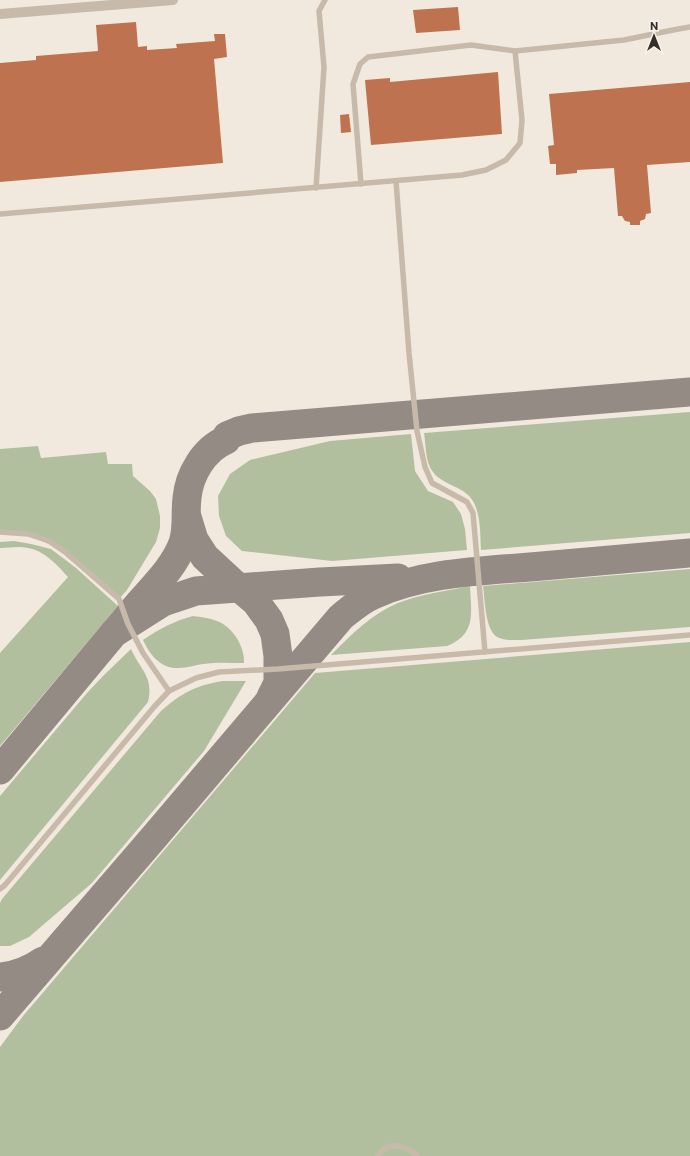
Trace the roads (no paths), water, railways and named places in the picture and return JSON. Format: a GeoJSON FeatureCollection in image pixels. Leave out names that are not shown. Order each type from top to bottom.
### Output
{"type":"FeatureCollection","features":[{"type":"Feature","properties":{"kind":"street"},"geometry":{"type":"LineString","coordinates":[[0,14],[173,0]]}},
{"type":"Feature","properties":{"kind":"lane"},"geometry":{"type":"LineString","coordinates":[[316,188],[324,67],[319,11],[325,0]]}},
{"type":"Feature","properties":{"kind":"lane"},"geometry":{"type":"LineString","coordinates":[[361,184],[352,84],[360,64],[368,57],[471,45],[516,51],[624,40],[690,28]]}},
{"type":"Feature","properties":{"kind":"lane"},"geometry":{"type":"LineString","coordinates":[[0,214],[396,181],[462,175],[486,170],[506,160],[520,143],[522,120],[516,51]]}},
{"type":"Feature","properties":{"kind":"lane"},"geometry":{"type":"LineString","coordinates":[[396,181],[409,353],[417,431],[424,467],[432,483],[467,502],[473,513],[485,652]]}},
{"type":"Feature","properties":{"kind":"lane"},"geometry":{"type":"LineString","coordinates":[[0,532],[28,534],[49,541],[65,552],[119,599],[128,624],[144,653],[169,691]]}},
{"type":"Feature","properties":{"kind":"lane"},"geometry":{"type":"LineString","coordinates":[[0,889],[6,885],[169,691],[196,678],[219,672],[257,671],[690,635]]}},
{"type":"Feature","properties":{"kind":"lane"},"geometry":{"type":"LineString","coordinates":[[378,1156],[382,1150],[390,1146],[402,1146],[417,1156]]}}]}
